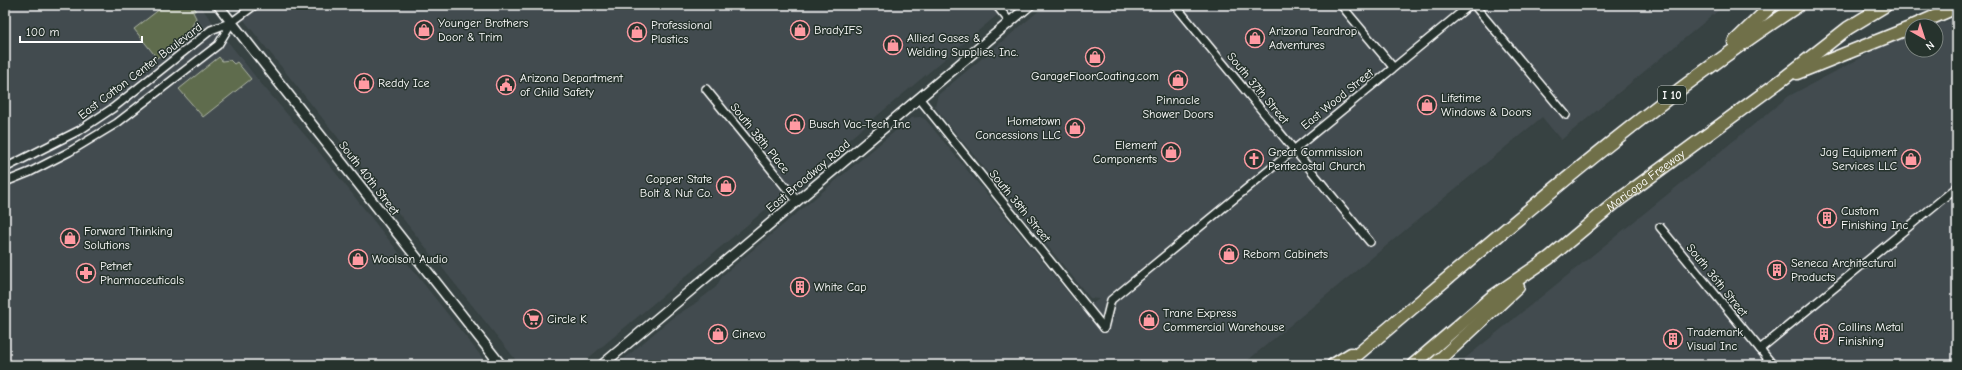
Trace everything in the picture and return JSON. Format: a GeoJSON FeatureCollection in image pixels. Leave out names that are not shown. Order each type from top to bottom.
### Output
{"type":"FeatureCollection","features":[{"type":"Feature","properties":{"kind":"highway"},"geometry":{"type":"LineString","coordinates":[[1705,69],[1772,5]]}},
{"type":"Feature","properties":{"kind":"highway","name":"I 10"},"geometry":{"type":"LineString","coordinates":[[1345,365],[1550,193],[1705,69],[1799,5]]}},
{"type":"Feature","properties":{"kind":"highway","name":"Maricopa Freeway"},"geometry":{"type":"LineString","coordinates":[[1413,365],[1492,297],[1549,258],[1616,202],[1783,79],[1848,28],[1886,5]]}},
{"type":"Feature","properties":{"kind":"highway"},"geometry":{"type":"LineString","coordinates":[[1932,18],[1957,7]]}},
{"type":"Feature","properties":{"kind":"highway"},"geometry":{"type":"LineString","coordinates":[[1783,79],[1904,30]]}},
{"type":"Feature","properties":{"kind":"highway"},"geometry":{"type":"LineString","coordinates":[[1434,365],[1549,258]]}},
{"type":"Feature","properties":{"kind":"highway"},"geometry":{"type":"LineString","coordinates":[[1333,365],[1384,333]]}},
{"type":"Feature","properties":{"kind":"main road","name":"South 40th Street"},"geometry":{"type":"LineString","coordinates":[[218,5],[501,365]]}},
{"type":"Feature","properties":{"kind":"main road","name":"East Broadway Road"},"geometry":{"type":"LineString","coordinates":[[602,365],[1030,5]]}},
{"type":"Feature","properties":{"kind":"street"},"geometry":{"type":"LineString","coordinates":[[232,22],[255,5]]}},
{"type":"Feature","properties":{"kind":"street"},"geometry":{"type":"LineString","coordinates":[[996,5],[1010,22]]}},
{"type":"Feature","properties":{"kind":"street","name":"South 37th Street"},"geometry":{"type":"LineString","coordinates":[[1174,5],[1370,242]]}},
{"type":"Feature","properties":{"kind":"street"},"geometry":{"type":"LineString","coordinates":[[1341,5],[1394,67]]}},
{"type":"Feature","properties":{"kind":"street","name":"East Wood Street"},"geometry":{"type":"LineString","coordinates":[[1104,328],[1111,300],[1470,5]]}},
{"type":"Feature","properties":{"kind":"street"},"geometry":{"type":"LineString","coordinates":[[1474,5],[1566,115]]}},
{"type":"Feature","properties":{"kind":"street","name":"East Cotton Center Boulevard"},"geometry":{"type":"LineString","coordinates":[[5,168],[80,130],[113,108],[211,30],[232,22]]}},
{"type":"Feature","properties":{"kind":"street","name":"East Cotton Center Boulevard"},"geometry":{"type":"LineString","coordinates":[[5,182],[30,172],[69,152],[116,123],[220,42],[232,22]]}},
{"type":"Feature","properties":{"kind":"street","name":"South 38th Place"},"geometry":{"type":"LineString","coordinates":[[706,89],[797,201]]}},
{"type":"Feature","properties":{"kind":"street","name":"South 38th Street"},"geometry":{"type":"LineString","coordinates":[[919,98],[1104,328]]}},
{"type":"Feature","properties":{"kind":"street"},"geometry":{"type":"LineString","coordinates":[[1760,349],[1957,187]]}},
{"type":"Feature","properties":{"kind":"street","name":"South 36th Street"},"geometry":{"type":"LineString","coordinates":[[1660,227],[1773,365]]}},
{"type":"Feature","properties":{"kind":"shaded area"},"geometry":{"type":"Polygon","coordinates":[[[5,5],[199,5],[258,80],[315,147],[488,365],[5,365],[5,5]]]}},
{"type":"Feature","properties":{"kind":"shaded area"},"geometry":{"type":"Polygon","coordinates":[[[232,5],[1009,5],[580,365],[520,365],[232,5]]]}},
{"type":"Feature","properties":{"kind":"shaded area"},"geometry":{"type":"Polygon","coordinates":[[[1046,5],[1725,5],[1561,140],[1542,117],[1242,365],[617,365],[672,318],[693,305],[716,287],[723,275],[911,118],[920,117],[925,119],[1083,311],[1099,299],[1090,298],[935,106],[938,95],[1046,5]]]}},
{"type":"Feature","properties":{"kind":"shaded area"},"geometry":{"type":"Polygon","coordinates":[[[1957,19],[1957,365],[1457,365],[1789,96],[1904,35],[1904,58],[1944,58],[1944,22],[1957,19]]]}},
{"type":"Feature","properties":{"kind":"green space"},"geometry":{"type":"Polygon","coordinates":[[[165,5],[192,5],[196,10],[193,12],[196,18],[192,26],[194,29],[157,58],[134,29],[165,5]]]}},
{"type":"Feature","properties":{"kind":"green space"},"geometry":{"type":"Polygon","coordinates":[[[219,57],[222,61],[230,60],[234,64],[237,62],[251,79],[203,117],[179,89],[219,57]]]}},
{"type":"Feature","properties":{"kind":"place","name":"Younger Brothers Door & Trim"},"geometry":{"type":"Point","coordinates":[424,30]}},
{"type":"Feature","properties":{"kind":"place","name":"BradyIFS"},"geometry":{"type":"Point","coordinates":[800,30]}},
{"type":"Feature","properties":{"kind":"place","name":"Professional Plastics"},"geometry":{"type":"Point","coordinates":[637,32]}},
{"type":"Feature","properties":{"kind":"place","name":"Arizona Teardrop Adventures"},"geometry":{"type":"Point","coordinates":[1255,38]}},
{"type":"Feature","properties":{"kind":"place","name":"Allied Gases & Welding Supplies, Inc."},"geometry":{"type":"Point","coordinates":[893,45]}},
{"type":"Feature","properties":{"kind":"place","name":"GarageFloorCoating.com"},"geometry":{"type":"Point","coordinates":[1095,57]}},
{"type":"Feature","properties":{"kind":"place","name":"Pinnacle Shower Doors"},"geometry":{"type":"Point","coordinates":[1178,80]}},
{"type":"Feature","properties":{"kind":"place","name":"Reddy Ice"},"geometry":{"type":"Point","coordinates":[364,83]}},
{"type":"Feature","properties":{"kind":"place","name":"Arizona Department of Child Safety"},"geometry":{"type":"Point","coordinates":[506,85]}},
{"type":"Feature","properties":{"kind":"place","name":"Lifetime Windows & Doors"},"geometry":{"type":"Point","coordinates":[1427,105]}},
{"type":"Feature","properties":{"kind":"place","name":"Busch Vac-Tech Inc"},"geometry":{"type":"Point","coordinates":[795,124]}},
{"type":"Feature","properties":{"kind":"place","name":"Hometown Concessions LLC"},"geometry":{"type":"Point","coordinates":[1075,128]}},
{"type":"Feature","properties":{"kind":"place","name":"Element Components"},"geometry":{"type":"Point","coordinates":[1171,152]}},
{"type":"Feature","properties":{"kind":"place","name":"Great Commission Pentecostal Church"},"geometry":{"type":"Point","coordinates":[1254,159]}},
{"type":"Feature","properties":{"kind":"place","name":"Jag Equipment Services LLC"},"geometry":{"type":"Point","coordinates":[1911,159]}},
{"type":"Feature","properties":{"kind":"place","name":"Copper State Bolt & Nut Co."},"geometry":{"type":"Point","coordinates":[726,186]}},
{"type":"Feature","properties":{"kind":"place","name":"Custom Finishing Inc"},"geometry":{"type":"Point","coordinates":[1827,218]}},
{"type":"Feature","properties":{"kind":"place","name":"Forward Thinking Solutions"},"geometry":{"type":"Point","coordinates":[70,238]}},
{"type":"Feature","properties":{"kind":"place","name":"Reborn Cabinets"},"geometry":{"type":"Point","coordinates":[1229,254]}},
{"type":"Feature","properties":{"kind":"place","name":"Woolson Audio"},"geometry":{"type":"Point","coordinates":[358,259]}},
{"type":"Feature","properties":{"kind":"place","name":"Seneca Architectural Products"},"geometry":{"type":"Point","coordinates":[1777,270]}},
{"type":"Feature","properties":{"kind":"place","name":"Petnet Pharmaceuticals"},"geometry":{"type":"Point","coordinates":[86,273]}},
{"type":"Feature","properties":{"kind":"place","name":"White Cap"},"geometry":{"type":"Point","coordinates":[800,287]}},
{"type":"Feature","properties":{"kind":"place","name":"Circle K"},"geometry":{"type":"Point","coordinates":[533,319]}},
{"type":"Feature","properties":{"kind":"place","name":"Trane Express Commercial Warehouse"},"geometry":{"type":"Point","coordinates":[1149,320]}},
{"type":"Feature","properties":{"kind":"place","name":"Cinevo"},"geometry":{"type":"Point","coordinates":[718,334]}},
{"type":"Feature","properties":{"kind":"place","name":"Collins Metal Finishing"},"geometry":{"type":"Point","coordinates":[1824,334]}},
{"type":"Feature","properties":{"kind":"place","name":"Trademark Visual Inc"},"geometry":{"type":"Point","coordinates":[1673,339]}}]}
